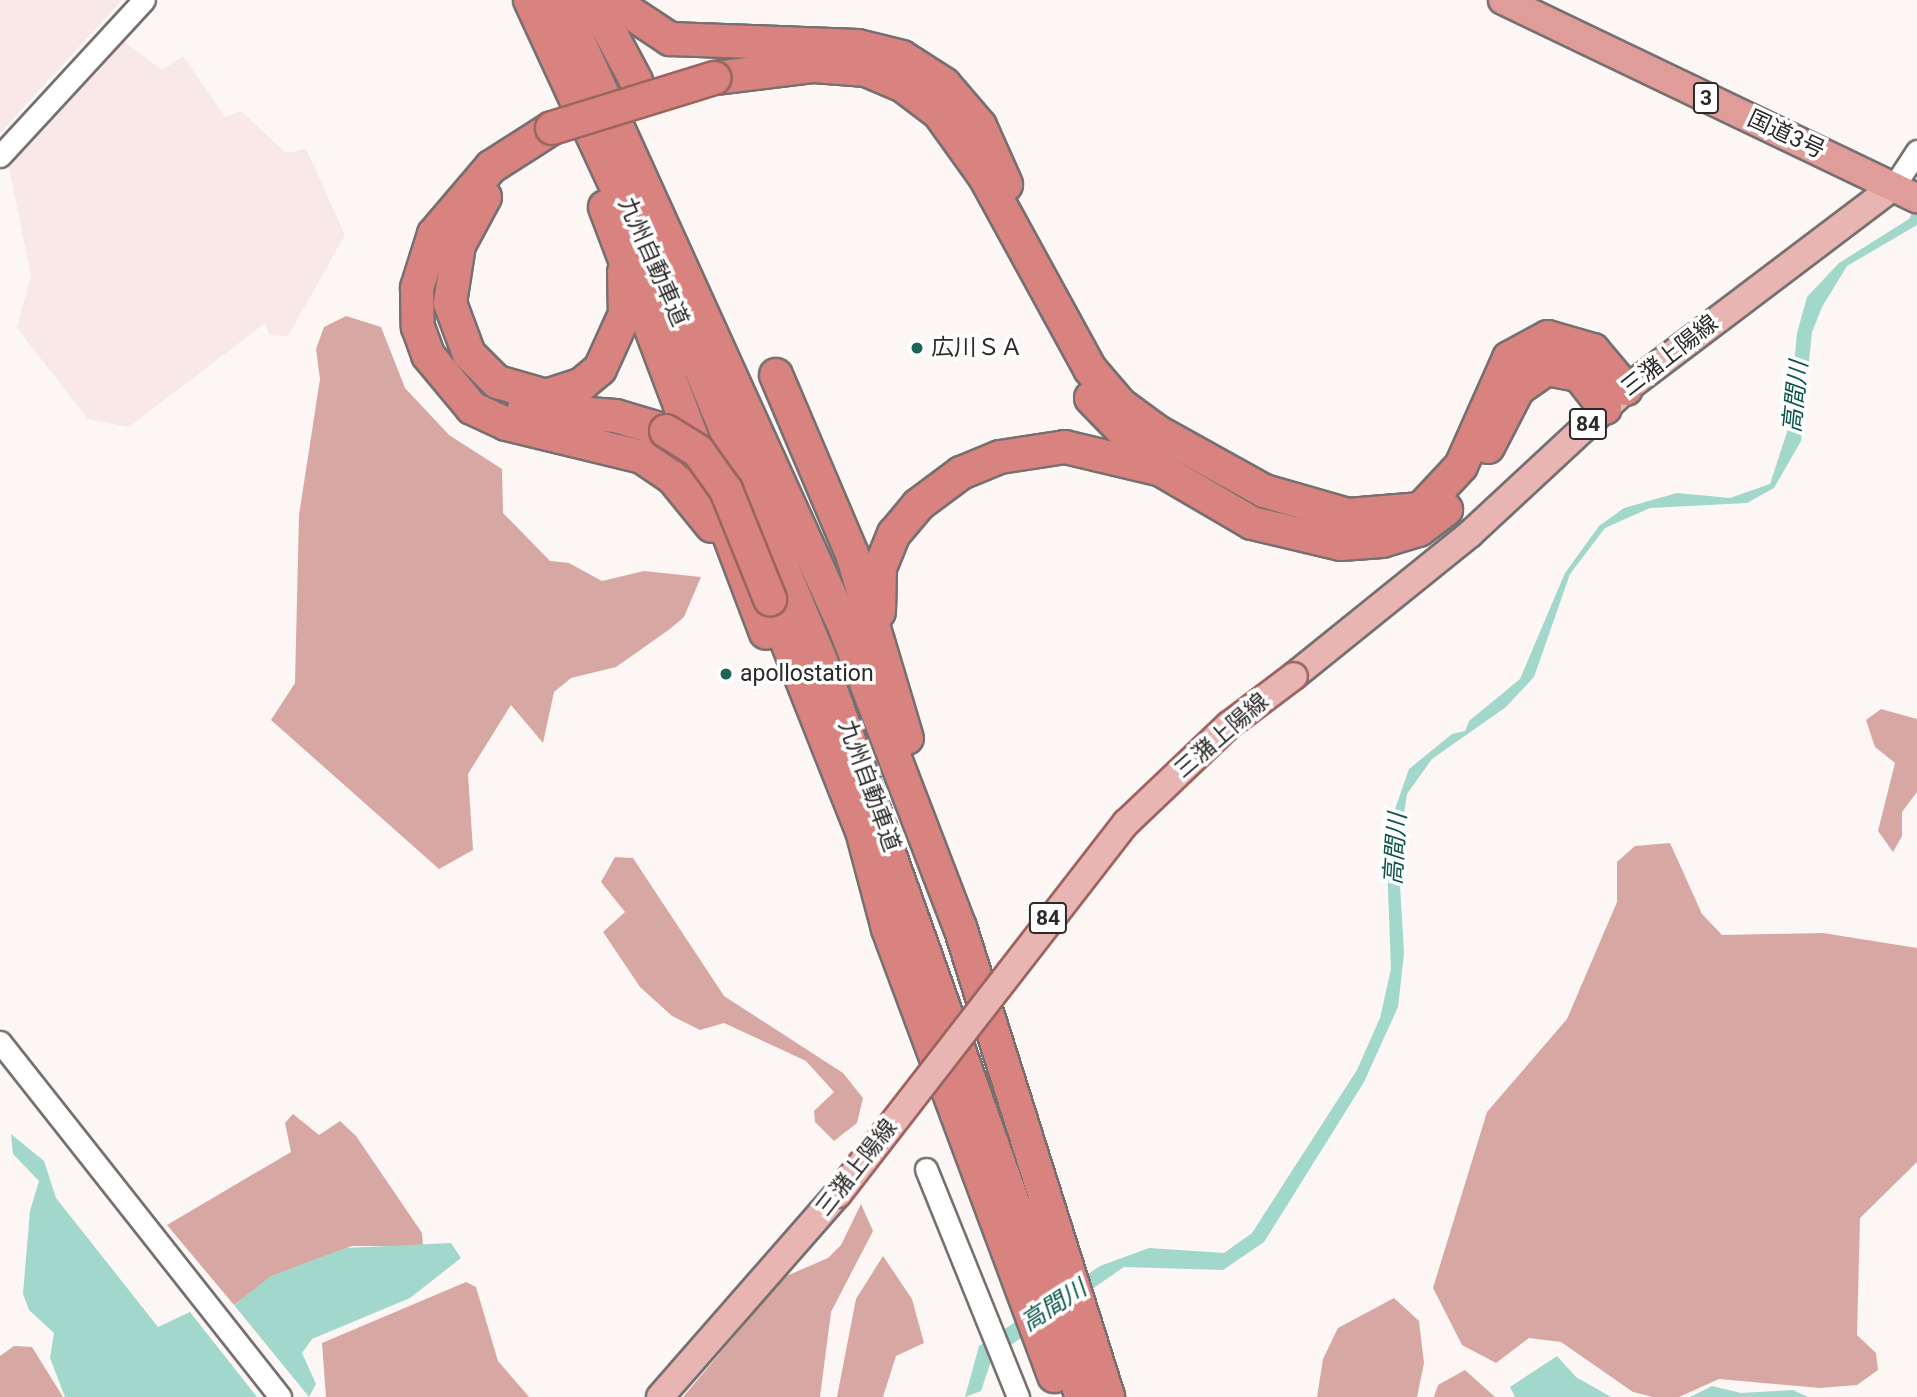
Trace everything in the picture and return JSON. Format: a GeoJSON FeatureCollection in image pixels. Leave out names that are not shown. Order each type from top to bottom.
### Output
{"type":"FeatureCollection","features":[{"type":"Feature","properties":{"kind":"highway"},"geometry":{"type":"LineString","coordinates":[[516,0],[619,238],[738,568],[793,695]]}},
{"type":"Feature","properties":{"kind":"highway","name":"九州自動車道"},"geometry":{"type":"LineString","coordinates":[[530,0],[699,365],[822,664],[1082,1397]]}},
{"type":"Feature","properties":{"kind":"highway","name":"九州自動車道"},"geometry":{"type":"LineString","coordinates":[[560,0],[845,628],[960,927],[1108,1397]]}},
{"type":"Feature","properties":{"kind":"highway"},"geometry":{"type":"LineString","coordinates":[[593,0],[636,81]]}},
{"type":"Feature","properties":{"kind":"highway"},"geometry":{"type":"LineString","coordinates":[[611,0],[670,39],[858,46],[902,57],[944,84],[980,126],[999,159],[1018,243]]}},
{"type":"Feature","properties":{"kind":"highway","name":"国道3号"},"geometry":{"type":"LineString","coordinates":[[1503,0],[1907,193]]}},
{"type":"Feature","properties":{"kind":"highway"},"geometry":{"type":"LineString","coordinates":[[738,568],[701,509],[672,477],[642,457],[506,424],[472,408],[447,386],[418,327],[417,288],[434,234],[491,167],[555,136],[715,86],[814,65],[866,70],[902,85],[939,113],[964,145],[1065,332],[1121,405],[1192,454],[1264,491],[1348,515],[1421,509],[1443,492],[1461,466],[1496,378],[1530,343],[1573,340],[1593,350],[1616,399]]}},
{"type":"Feature","properties":{"kind":"highway"},"geometry":{"type":"LineString","coordinates":[[715,86],[804,79],[843,85],[891,98],[927,125],[958,162],[1074,374],[1106,418],[1161,470],[1252,523],[1341,544],[1382,541],[1419,530],[1449,507],[1533,374],[1566,369],[1616,399]]}},
{"type":"Feature","properties":{"kind":"highway"},"geometry":{"type":"LineString","coordinates":[[555,136],[508,173],[459,245],[450,303],[459,336],[486,374],[511,389],[546,396],[582,384],[600,369],[625,314],[619,238]]}},
{"type":"Feature","properties":{"kind":"highway"},"geometry":{"type":"LineString","coordinates":[[456,209],[434,297],[448,354],[463,378],[506,406],[616,416],[666,431],[698,452],[726,490],[862,831],[888,929],[1062,1397]]}},
{"type":"Feature","properties":{"kind":"highway"},"geometry":{"type":"LineString","coordinates":[[776,375],[852,554],[882,650],[960,927]]}},
{"type":"Feature","properties":{"kind":"highway"},"geometry":{"type":"LineString","coordinates":[[882,650],[880,568],[894,534],[951,480],[1000,457],[1065,447],[1161,470]]}},
{"type":"Feature","properties":{"kind":"main road","name":"三潴上陽線"},"geometry":{"type":"LineString","coordinates":[[660,1397],[838,1194],[1126,823],[1229,725],[1470,534],[1616,399],[1907,193]]}},
{"type":"Feature","properties":{"kind":"street"},"geometry":{"type":"LineString","coordinates":[[0,156],[144,0]]}},
{"type":"Feature","properties":{"kind":"street"},"geometry":{"type":"LineString","coordinates":[[1907,193],[1917,151]]}},
{"type":"Feature","properties":{"kind":"street"},"geometry":{"type":"LineString","coordinates":[[0,1042],[280,1397]]}},
{"type":"Feature","properties":{"kind":"street"},"geometry":{"type":"LineString","coordinates":[[926,1169],[1018,1397]]}},
{"type":"Feature","properties":{"kind":"shaded area"},"geometry":{"type":"Polygon","coordinates":[[[0,0],[122,0],[0,133],[0,0]]]}},
{"type":"Feature","properties":{"kind":"shaded area"},"geometry":{"type":"Polygon","coordinates":[[[121,39],[162,70],[183,56],[225,117],[241,111],[286,153],[306,149],[345,235],[288,336],[269,335],[265,323],[129,427],[88,419],[17,328],[31,275],[8,162],[121,39]]]}},
{"type":"Feature","properties":{"kind":"shaded area"},"geometry":{"type":"Polygon","coordinates":[[[346,316],[381,327],[405,388],[449,435],[502,469],[503,513],[550,561],[569,563],[602,581],[644,571],[701,577],[684,617],[670,629],[616,667],[571,678],[554,692],[543,743],[511,705],[468,774],[473,850],[439,869],[271,720],[295,683],[299,515],[320,379],[316,349],[324,327],[346,316]]]}},
{"type":"Feature","properties":{"kind":"shaded area"},"geometry":{"type":"Polygon","coordinates":[[[1881,709],[1917,719],[1917,792],[1902,812],[1902,836],[1893,852],[1878,831],[1895,763],[1875,747],[1866,720],[1881,709]]]}},
{"type":"Feature","properties":{"kind":"shaded area"},"geometry":{"type":"Polygon","coordinates":[[[1670,843],[1702,914],[1722,935],[1823,933],[1917,948],[1917,1162],[1860,1218],[1857,1335],[1876,1353],[1878,1370],[1857,1385],[1820,1388],[1719,1379],[1679,1397],[1653,1397],[1633,1392],[1561,1342],[1529,1338],[1496,1363],[1462,1345],[1433,1288],[1487,1112],[1567,1019],[1617,902],[1617,862],[1635,846],[1670,843]]]}},
{"type":"Feature","properties":{"kind":"shaded area"},"geometry":{"type":"Polygon","coordinates":[[[615,857],[633,858],[724,996],[843,1073],[863,1098],[857,1123],[834,1141],[815,1122],[814,1111],[834,1092],[806,1061],[724,1023],[700,1030],[672,1016],[640,987],[603,932],[625,912],[601,882],[615,857]]]}},
{"type":"Feature","properties":{"kind":"shaded area"},"geometry":{"type":"Polygon","coordinates":[[[293,1114],[319,1135],[340,1121],[356,1136],[422,1233],[423,1246],[352,1246],[275,1275],[234,1305],[167,1225],[291,1152],[285,1123],[293,1114]]]}},
{"type":"Feature","properties":{"kind":"shaded area"},"geometry":{"type":"Polygon","coordinates":[[[861,1204],[873,1231],[831,1312],[820,1397],[683,1397],[784,1277],[828,1258],[841,1245],[861,1204]]]}},
{"type":"Feature","properties":{"kind":"shaded area"},"geometry":{"type":"Polygon","coordinates":[[[883,1256],[912,1299],[924,1343],[896,1356],[883,1397],[837,1397],[856,1299],[883,1256]]]}},
{"type":"Feature","properties":{"kind":"shaded area"},"geometry":{"type":"Polygon","coordinates":[[[466,1282],[476,1287],[498,1361],[529,1397],[326,1397],[322,1343],[466,1282]]]}},
{"type":"Feature","properties":{"kind":"shaded area"},"geometry":{"type":"Polygon","coordinates":[[[1394,1298],[1419,1321],[1424,1363],[1417,1397],[1317,1397],[1323,1359],[1338,1328],[1394,1298]]]}},
{"type":"Feature","properties":{"kind":"shaded area"},"geometry":{"type":"Polygon","coordinates":[[[14,1346],[32,1347],[63,1397],[0,1397],[0,1356],[14,1346]]]}},
{"type":"Feature","properties":{"kind":"shaded area"},"geometry":{"type":"Polygon","coordinates":[[[1465,1370],[1495,1397],[1434,1397],[1438,1385],[1465,1370]]]}},
{"type":"Feature","properties":{"kind":"water","name":"高間川"},"geometry":{"type":"Polygon","coordinates":[[[1917,204],[1917,225],[1847,266],[1822,307],[1812,332],[1801,441],[1774,488],[1747,503],[1650,508],[1605,528],[1570,574],[1534,677],[1506,707],[1432,759],[1407,794],[1398,852],[1404,953],[1398,1007],[1364,1082],[1264,1242],[1223,1270],[1124,1267],[992,1358],[981,1391],[965,1397],[979,1346],[1100,1266],[1149,1248],[1224,1253],[1252,1233],[1357,1070],[1380,1018],[1391,969],[1386,835],[1409,769],[1452,734],[1465,731],[1469,721],[1520,679],[1565,573],[1599,526],[1624,508],[1677,493],[1730,498],[1770,484],[1788,429],[1797,333],[1807,297],[1839,263],[1909,219],[1917,204]]]}},
{"type":"Feature","properties":{"kind":"water"},"geometry":{"type":"Polygon","coordinates":[[[11,1134],[44,1161],[56,1198],[158,1327],[190,1312],[257,1397],[65,1397],[50,1358],[54,1333],[29,1310],[23,1294],[30,1211],[39,1181],[13,1154],[11,1134]]]}},
{"type":"Feature","properties":{"kind":"water"},"geometry":{"type":"Polygon","coordinates":[[[451,1243],[461,1258],[410,1298],[312,1339],[302,1353],[316,1384],[309,1397],[234,1305],[271,1276],[346,1248],[451,1243]]]}},
{"type":"Feature","properties":{"kind":"water"},"geometry":{"type":"Polygon","coordinates":[[[1557,1356],[1576,1377],[1611,1397],[1515,1397],[1510,1387],[1557,1356]]]}},
{"type":"Feature","properties":{"kind":"water"},"geometry":{"type":"Polygon","coordinates":[[[1712,1386],[1741,1393],[1793,1390],[1808,1397],[1690,1397],[1712,1386]]]}},
{"type":"Feature","properties":{"kind":"place","name":"広川ＳＡ"},"geometry":{"type":"Point","coordinates":[917,348]}},
{"type":"Feature","properties":{"kind":"place","name":"apollostation"},"geometry":{"type":"Point","coordinates":[726,674]}}]}
